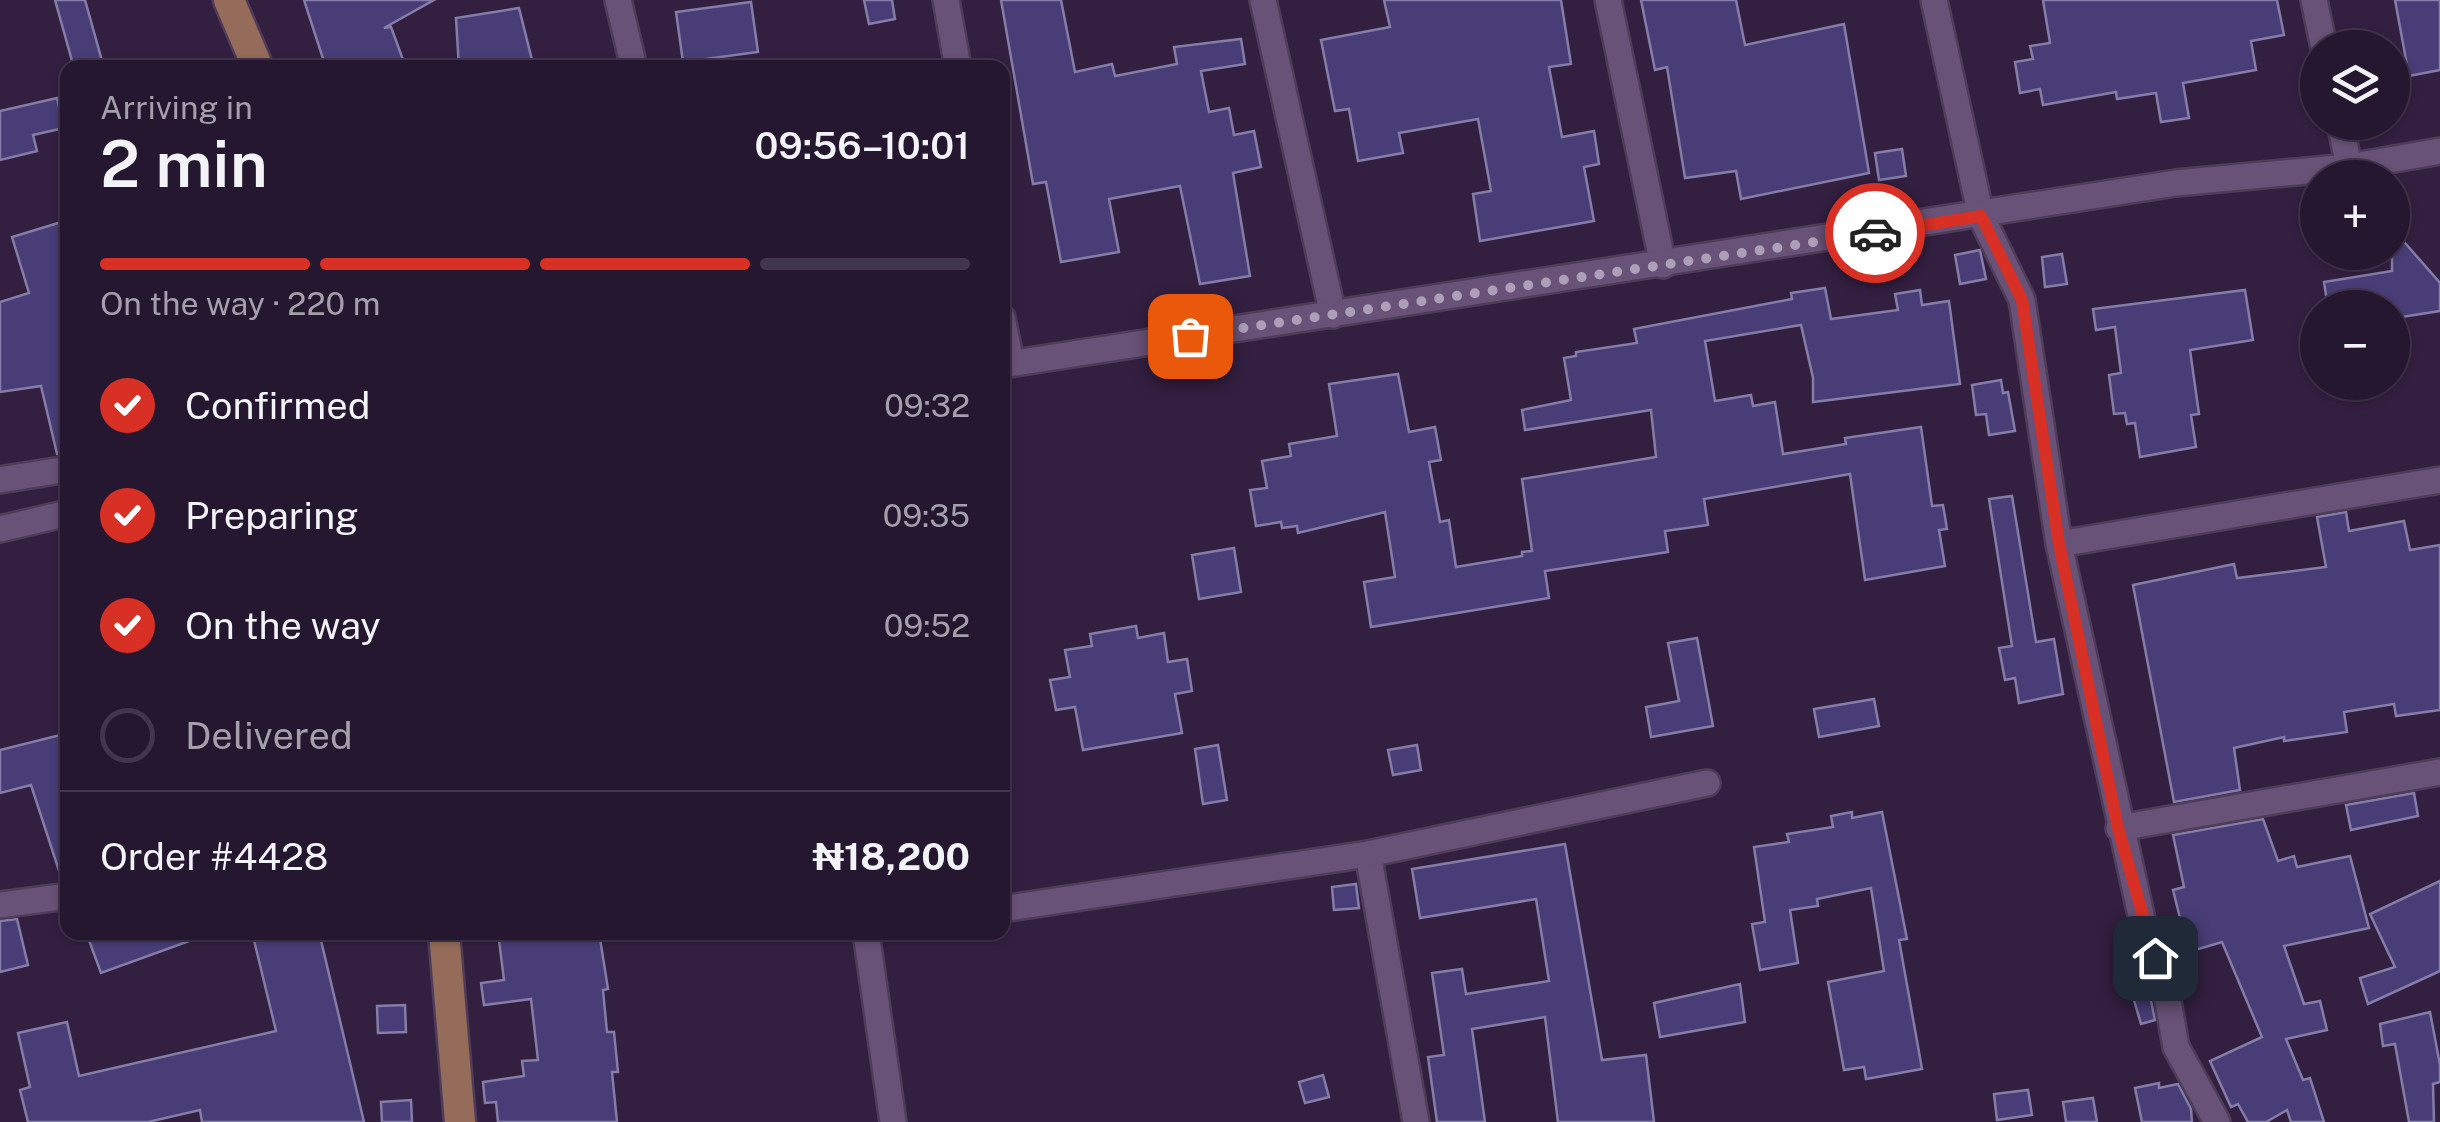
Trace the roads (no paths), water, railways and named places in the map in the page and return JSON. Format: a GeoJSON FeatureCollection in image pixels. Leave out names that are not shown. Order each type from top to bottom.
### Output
{"type":"FeatureCollection","features":[{"type":"Feature","properties":{"kind":"street"},"geometry":{"type":"LineString","coordinates":[[228,0],[254,60]]}},
{"type":"Feature","properties":{"kind":"street"},"geometry":{"type":"LineString","coordinates":[[618,0],[632,60]]}},
{"type":"Feature","properties":{"kind":"street"},"geometry":{"type":"LineString","coordinates":[[946,0],[957,60]]}},
{"type":"Feature","properties":{"kind":"street"},"geometry":{"type":"LineString","coordinates":[[1263,0],[1333,315]]}},
{"type":"Feature","properties":{"kind":"street"},"geometry":{"type":"LineString","coordinates":[[1608,0],[1663,266]]}},
{"type":"Feature","properties":{"kind":"street"},"geometry":{"type":"LineString","coordinates":[[1934,0],[1981,216],[2022,300],[2059,544],[2118,828],[2145,932],[2165,984],[2176,1046],[2218,1122]]}},
{"type":"Feature","properties":{"kind":"street"},"geometry":{"type":"LineString","coordinates":[[2314,0],[2320,30]]}},
{"type":"Feature","properties":{"kind":"street"},"geometry":{"type":"LineString","coordinates":[[2389,160],[2440,151]]}},
{"type":"Feature","properties":{"kind":"street"},"geometry":{"type":"LineString","coordinates":[[1010,363],[1663,266],[2176,183],[2300,172]]}},
{"type":"Feature","properties":{"kind":"street"},"geometry":{"type":"LineString","coordinates":[[0,480],[60,470]]}},
{"type":"Feature","properties":{"kind":"street"},"geometry":{"type":"LineString","coordinates":[[2059,544],[2440,480]]}},
{"type":"Feature","properties":{"kind":"street"},"geometry":{"type":"LineString","coordinates":[[0,528],[60,515]]}},
{"type":"Feature","properties":{"kind":"street"},"geometry":{"type":"LineString","coordinates":[[2118,828],[2440,772]]}},
{"type":"Feature","properties":{"kind":"street"},"geometry":{"type":"LineString","coordinates":[[1010,909],[1368,854],[1707,784]]}},
{"type":"Feature","properties":{"kind":"street"},"geometry":{"type":"LineString","coordinates":[[1368,854],[1416,1122]]}},
{"type":"Feature","properties":{"kind":"street"},"geometry":{"type":"LineString","coordinates":[[0,904],[60,897]]}},
{"type":"Feature","properties":{"kind":"street"},"geometry":{"type":"LineString","coordinates":[[445,940],[460,1122]]}},
{"type":"Feature","properties":{"kind":"street"},"geometry":{"type":"LineString","coordinates":[[867,940],[893,1122]]}}]}
